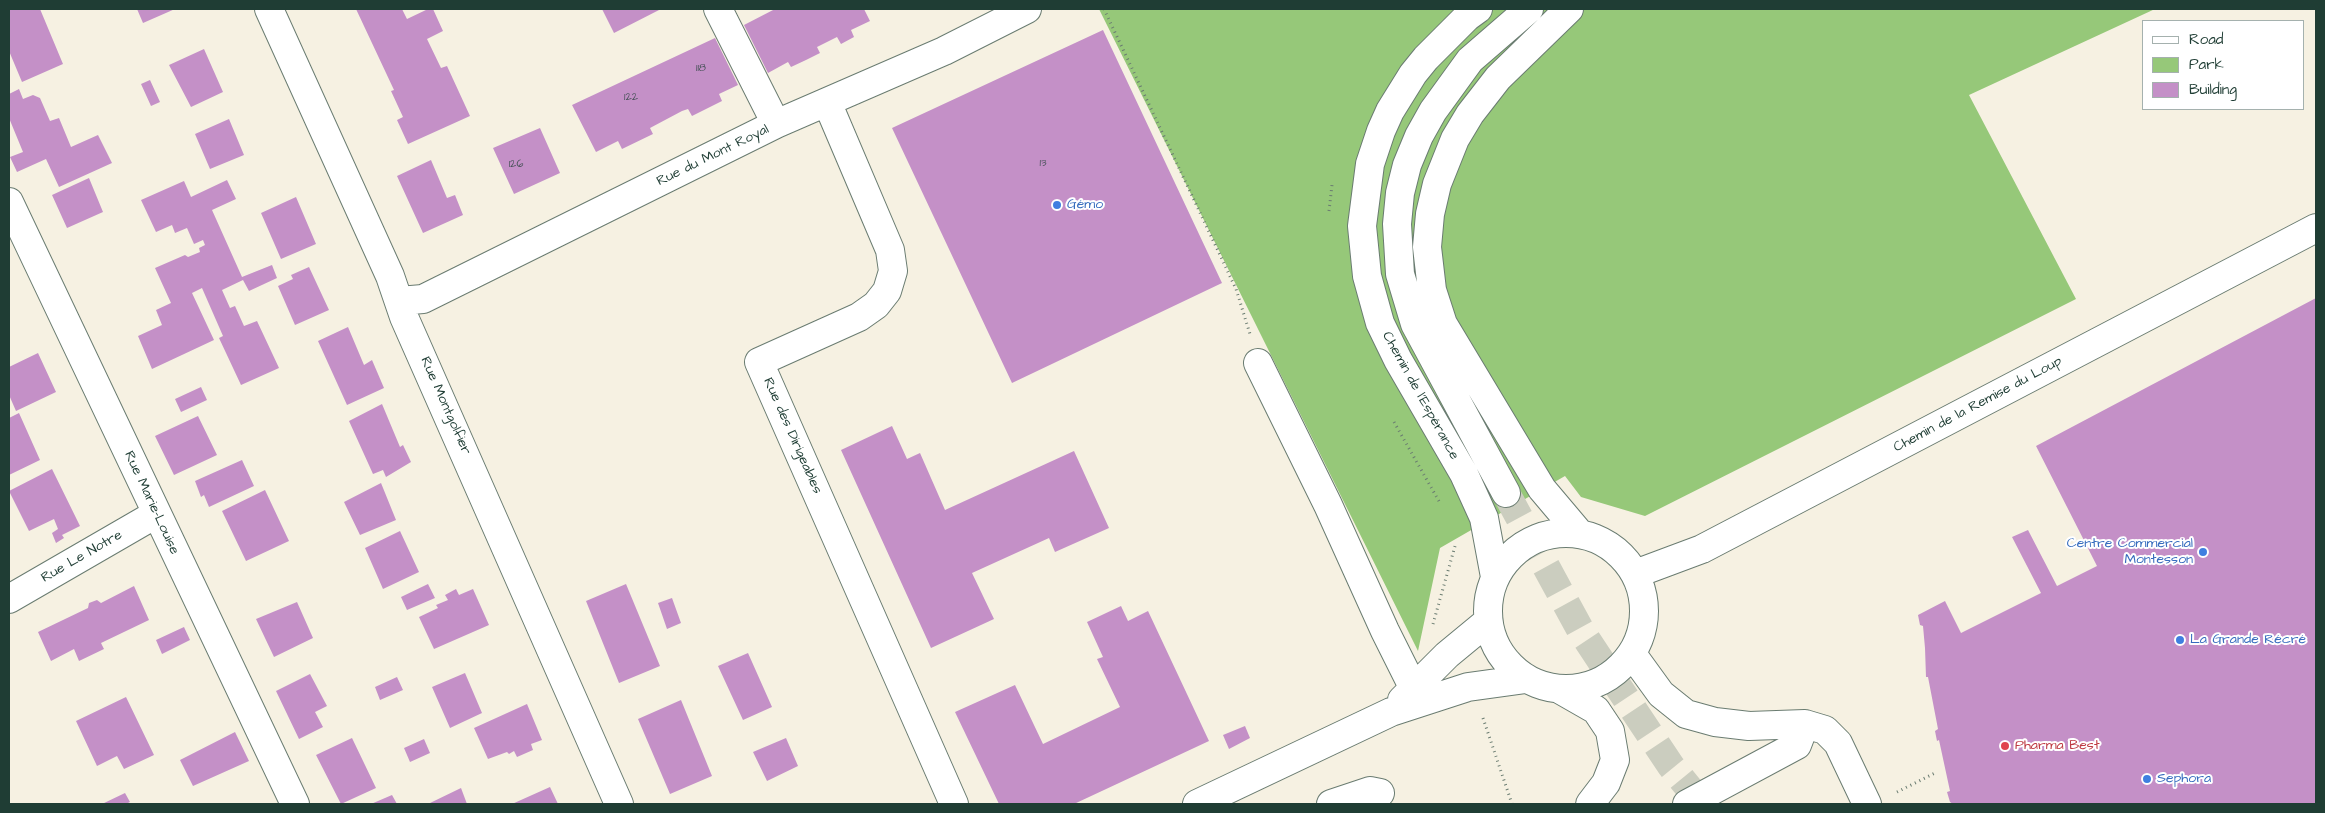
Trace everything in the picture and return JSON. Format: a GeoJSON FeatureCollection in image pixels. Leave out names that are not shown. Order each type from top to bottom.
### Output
{"type":"FeatureCollection","features":[{"type":"Feature","properties":{"kind":"street","name":"Rue Montgolfier"},"geometry":{"type":"LineString","coordinates":[[269,9],[399,301],[618,804]]}},
{"type":"Feature","properties":{"kind":"street"},"geometry":{"type":"LineString","coordinates":[[718,9],[776,124]]}},
{"type":"Feature","properties":{"kind":"street","name":"Rue du Mont Royal"},"geometry":{"type":"LineString","coordinates":[[399,301],[423,299],[776,124],[944,51],[1027,9]]}},
{"type":"Feature","properties":{"kind":"street","name":"Chemin de l'Espérance"},"geometry":{"type":"LineString","coordinates":[[1478,9],[1467,17],[1426,58],[1413,74],[1390,111],[1370,164],[1362,226],[1366,276],[1380,323],[1395,354],[1464,474],[1476,500],[1484,518],[1495,576]]}},
{"type":"Feature","properties":{"kind":"street"},"geometry":{"type":"LineString","coordinates":[[1506,493],[1415,324],[1400,274],[1397,224],[1400,193],[1407,165],[1419,136],[1433,111],[1470,60],[1529,9]]}},
{"type":"Feature","properties":{"kind":"street"},"geometry":{"type":"LineString","coordinates":[[1569,9],[1498,78],[1470,114],[1455,139],[1437,184],[1430,214],[1427,247],[1432,290],[1443,324],[1542,489],[1580,534]]}},
{"type":"Feature","properties":{"kind":"street","name":"Rue des Dirigeables"},"geometry":{"type":"LineString","coordinates":[[827,102],[890,250],[893,271],[887,291],[876,305],[859,317],[760,362],[954,804]]}},
{"type":"Feature","properties":{"kind":"street","name":"Rue Marie-Louise"},"geometry":{"type":"LineString","coordinates":[[9,202],[295,804]]}},
{"type":"Feature","properties":{"kind":"street","name":"Chemin de la Remise du Loup"},"geometry":{"type":"LineString","coordinates":[[1636,574],[1702,549],[2316,228]]}},
{"type":"Feature","properties":{"kind":"street"},"geometry":{"type":"LineString","coordinates":[[1258,363],[1328,505],[1381,623],[1413,687]]}},
{"type":"Feature","properties":{"kind":"street","name":"Rue Le Notre"},"geometry":{"type":"LineString","coordinates":[[9,599],[156,514]]}},
{"type":"Feature","properties":{"kind":"street"},"geometry":{"type":"LineString","coordinates":[[1561,690],[1582,688],[1601,682],[1619,670],[1632,654],[1641,635],[1645,615],[1643,594],[1636,574],[1621,555],[1602,541],[1580,534],[1555,533],[1530,541],[1510,556],[1495,576],[1488,599],[1487,622],[1494,644],[1507,664],[1526,679],[1543,686],[1561,690],[1596,710],[1610,731],[1615,760],[1606,783],[1590,804]]}},
{"type":"Feature","properties":{"kind":"street"},"geometry":{"type":"LineString","coordinates":[[1391,712],[1413,687],[1447,655],[1487,622]]}},
{"type":"Feature","properties":{"kind":"street"},"geometry":{"type":"LineString","coordinates":[[1632,654],[1662,694],[1686,714],[1715,722],[1801,735]]}},
{"type":"Feature","properties":{"kind":"street"},"geometry":{"type":"LineString","coordinates":[[1198,804],[1391,712],[1468,687],[1526,679]]}},
{"type":"Feature","properties":{"kind":"street"},"geometry":{"type":"LineString","coordinates":[[1687,804],[1801,735],[1825,730],[1838,743],[1878,800]]}},
{"type":"Feature","properties":{"kind":"street"},"geometry":{"type":"LineString","coordinates":[[1331,804],[1370,790],[1380,792]]}},
{"type":"Feature","properties":{"kind":"path"},"geometry":{"type":"LineString","coordinates":[[1104,9],[1236,289],[1258,363]]}},
{"type":"Feature","properties":{"kind":"path"},"geometry":{"type":"LineString","coordinates":[[1483,717],[1512,804]]}},
{"type":"Feature","properties":{"kind":"path"},"geometry":{"type":"LineString","coordinates":[[1878,800],[1937,772]]}},
{"type":"Feature","properties":{"kind":"green space"},"geometry":{"type":"Polygon","coordinates":[[[1099,9],[2155,9],[1969,95],[2076,299],[1645,516],[1581,497],[1565,476],[1440,548],[1418,651],[1099,9]]]}},
{"type":"Feature","properties":{"kind":"building"},"geometry":{"type":"Polygon","coordinates":[[[9,9],[40,9],[63,64],[22,82],[9,51],[9,9]]]}},
{"type":"Feature","properties":{"kind":"building"},"geometry":{"type":"Polygon","coordinates":[[[137,9],[175,9],[143,23],[137,9]]]}},
{"type":"Feature","properties":{"kind":"building"},"geometry":{"type":"Polygon","coordinates":[[[356,9],[402,9],[407,19],[428,9],[433,9],[443,31],[427,39],[441,68],[447,66],[470,116],[408,144],[397,120],[403,117],[391,91],[394,90],[356,9]]]}},
{"type":"Feature","properties":{"kind":"building"},"geometry":{"type":"Polygon","coordinates":[[[602,9],[661,9],[614,33],[602,9]]]}},
{"type":"Feature","properties":{"kind":"building"},"geometry":{"type":"Polygon","coordinates":[[[775,9],[864,9],[870,21],[851,30],[854,37],[841,44],[837,37],[817,47],[820,53],[791,67],[788,62],[768,73],[744,25],[775,9]]]}},
{"type":"Feature","properties":{"kind":"building","name":"Gémo"},"geometry":{"type":"Polygon","coordinates":[[[1103,30],[1222,283],[1012,383],[892,128],[1103,30]]]}},
{"type":"Feature","properties":{"kind":"building"},"geometry":{"type":"Polygon","coordinates":[[[715,38],[738,85],[719,94],[722,101],[692,116],[688,109],[682,111],[650,128],[653,134],[622,149],[618,141],[596,152],[572,105],[715,38]]]}},
{"type":"Feature","properties":{"kind":"building"},"geometry":{"type":"Polygon","coordinates":[[[204,49],[223,92],[191,107],[169,65],[204,49]]]}},
{"type":"Feature","properties":{"kind":"building"},"geometry":{"type":"Polygon","coordinates":[[[150,80],[160,102],[151,106],[141,84],[150,80]]]}},
{"type":"Feature","properties":{"kind":"building"},"geometry":{"type":"Polygon","coordinates":[[[19,89],[23,99],[33,95],[40,98],[50,121],[59,118],[71,147],[98,135],[112,163],[59,187],[46,159],[17,172],[10,157],[23,152],[9,118],[9,94],[19,89]]]}},
{"type":"Feature","properties":{"kind":"building"},"geometry":{"type":"Polygon","coordinates":[[[229,119],[244,155],[210,169],[195,134],[229,119]]]}},
{"type":"Feature","properties":{"kind":"building"},"geometry":{"type":"Polygon","coordinates":[[[540,128],[560,173],[514,194],[493,148],[540,128]]]}},
{"type":"Feature","properties":{"kind":"building"},"geometry":{"type":"Polygon","coordinates":[[[431,160],[447,198],[455,195],[463,215],[423,233],[397,176],[431,160]]]}},
{"type":"Feature","properties":{"kind":"building"},"geometry":{"type":"Polygon","coordinates":[[[89,178],[103,212],[67,228],[52,195],[89,178]]]}},
{"type":"Feature","properties":{"kind":"building"},"geometry":{"type":"Polygon","coordinates":[[[227,180],[236,199],[212,210],[242,277],[272,265],[277,278],[249,291],[243,280],[222,290],[230,308],[235,306],[244,326],[257,321],[279,368],[241,385],[219,338],[223,336],[202,288],[192,293],[214,340],[152,369],[138,336],[162,325],[156,310],[171,303],[155,268],[185,255],[188,257],[200,252],[199,248],[205,245],[203,240],[194,244],[187,228],[175,233],[172,225],[156,232],[141,200],[184,181],[191,197],[227,180]]]}},
{"type":"Feature","properties":{"kind":"building"},"geometry":{"type":"Polygon","coordinates":[[[296,197],[316,244],[281,259],[261,213],[296,197]]]}},
{"type":"Feature","properties":{"kind":"building"},"geometry":{"type":"Polygon","coordinates":[[[309,267],[329,310],[295,325],[278,286],[293,279],[291,275],[309,267]]]}},
{"type":"Feature","properties":{"kind":"building","name":"Centre Commercial Montesson"},"geometry":{"type":"Polygon","coordinates":[[[2316,298],[2316,804],[1953,804],[1950,802],[1947,792],[1950,791],[1939,740],[1937,741],[1935,731],[1938,729],[1928,677],[1926,677],[1923,626],[1920,625],[1918,615],[1945,601],[1961,633],[2041,593],[2012,537],[2028,530],[2057,586],[2097,566],[2036,446],[2316,298]]]}},
{"type":"Feature","properties":{"kind":"building"},"geometry":{"type":"Polygon","coordinates":[[[348,327],[364,365],[372,360],[384,388],[347,405],[318,341],[348,327]]]}},
{"type":"Feature","properties":{"kind":"building"},"geometry":{"type":"Polygon","coordinates":[[[38,353],[56,392],[16,411],[9,395],[9,367],[38,353]]]}},
{"type":"Feature","properties":{"kind":"building"},"geometry":{"type":"Polygon","coordinates":[[[201,387],[207,400],[181,412],[175,399],[201,387]]]}},
{"type":"Feature","properties":{"kind":"building"},"geometry":{"type":"Polygon","coordinates":[[[382,404],[400,447],[403,445],[411,462],[386,477],[383,470],[373,474],[349,421],[382,404]]]}},
{"type":"Feature","properties":{"kind":"building"},"geometry":{"type":"Polygon","coordinates":[[[19,413],[40,460],[9,475],[9,418],[19,413]]]}},
{"type":"Feature","properties":{"kind":"building"},"geometry":{"type":"Polygon","coordinates":[[[198,416],[217,455],[174,475],[155,436],[198,416]]]}},
{"type":"Feature","properties":{"kind":"building"},"geometry":{"type":"Polygon","coordinates":[[[892,426],[907,459],[920,453],[945,510],[1074,451],[1109,528],[1055,552],[1049,538],[972,573],[994,619],[931,648],[841,450],[892,426]]]}},
{"type":"Feature","properties":{"kind":"building"},"geometry":{"type":"Polygon","coordinates":[[[242,460],[254,486],[209,507],[204,495],[201,497],[195,481],[242,460]]]}},
{"type":"Feature","properties":{"kind":"building"},"geometry":{"type":"Polygon","coordinates":[[[52,469],[80,526],[62,535],[64,538],[56,543],[52,533],[58,529],[54,519],[29,531],[9,491],[52,469]]]}},
{"type":"Feature","properties":{"kind":"building"},"geometry":{"type":"Polygon","coordinates":[[[381,483],[396,520],[360,535],[344,502],[381,483]]]}},
{"type":"Feature","properties":{"kind":"building"},"geometry":{"type":"Polygon","coordinates":[[[265,490],[289,541],[246,561],[222,511],[265,490]]]}},
{"type":"Feature","properties":{"kind":"building"},"geometry":{"type":"Polygon","coordinates":[[[400,531],[419,572],[383,589],[365,548],[400,531]]]}},
{"type":"Feature","properties":{"kind":"building"},"geometry":{"type":"Polygon","coordinates":[[[428,584],[435,598],[407,610],[401,597],[428,584]]]}},
{"type":"Feature","properties":{"kind":"building"},"geometry":{"type":"Polygon","coordinates":[[[626,584],[660,666],[619,683],[586,601],[626,584]]]}},
{"type":"Feature","properties":{"kind":"building"},"geometry":{"type":"Polygon","coordinates":[[[134,586],[149,620],[101,643],[104,649],[79,661],[74,649],[51,661],[38,632],[88,608],[89,603],[97,600],[101,603],[134,586]]]}},
{"type":"Feature","properties":{"kind":"building"},"geometry":{"type":"Polygon","coordinates":[[[456,589],[459,595],[473,589],[489,625],[434,649],[419,617],[438,608],[436,605],[448,600],[445,595],[456,589]]]}},
{"type":"Feature","properties":{"kind":"building"},"geometry":{"type":"Polygon","coordinates":[[[672,598],[681,623],[667,629],[658,603],[672,598]]]}},
{"type":"Feature","properties":{"kind":"building"},"geometry":{"type":"Polygon","coordinates":[[[297,602],[313,638],[274,657],[256,619],[297,602]]]}},
{"type":"Feature","properties":{"kind":"building"},"geometry":{"type":"Polygon","coordinates":[[[1121,606],[1128,621],[1148,611],[1209,741],[1074,804],[999,804],[955,712],[1015,685],[1043,744],[1120,707],[1097,659],[1103,657],[1087,622],[1121,606]]]}},
{"type":"Feature","properties":{"kind":"building"},"geometry":{"type":"Polygon","coordinates":[[[184,627],[190,640],[162,654],[156,640],[184,627]]]}},
{"type":"Feature","properties":{"kind":"building"},"geometry":{"type":"Polygon","coordinates":[[[748,653],[772,707],[743,720],[718,666],[748,653]]]}},
{"type":"Feature","properties":{"kind":"building"},"geometry":{"type":"Polygon","coordinates":[[[465,673],[482,713],[450,728],[432,687],[465,673]]]}},
{"type":"Feature","properties":{"kind":"building"},"geometry":{"type":"Polygon","coordinates":[[[310,674],[327,706],[315,712],[323,727],[299,739],[276,691],[310,674]]]}},
{"type":"Feature","properties":{"kind":"building"},"geometry":{"type":"Polygon","coordinates":[[[397,677],[403,690],[380,700],[375,687],[397,677]]]}},
{"type":"Feature","properties":{"kind":"building"},"geometry":{"type":"Polygon","coordinates":[[[126,697],[154,755],[124,769],[117,756],[97,766],[76,721],[126,697]]]}},
{"type":"Feature","properties":{"kind":"building"},"geometry":{"type":"Polygon","coordinates":[[[681,700],[712,776],[670,794],[638,719],[681,700]]]}},
{"type":"Feature","properties":{"kind":"building"},"geometry":{"type":"Polygon","coordinates":[[[527,704],[542,740],[531,744],[533,750],[517,757],[514,751],[488,759],[474,728],[527,704]]]}},
{"type":"Feature","properties":{"kind":"building"},"geometry":{"type":"Polygon","coordinates":[[[1245,726],[1250,738],[1229,749],[1223,735],[1245,726]]]}},
{"type":"Feature","properties":{"kind":"building"},"geometry":{"type":"Polygon","coordinates":[[[235,732],[249,761],[193,786],[180,760],[235,732]]]}},
{"type":"Feature","properties":{"kind":"building"},"geometry":{"type":"Polygon","coordinates":[[[352,738],[376,788],[341,804],[316,755],[352,738]]]}},
{"type":"Feature","properties":{"kind":"building"},"geometry":{"type":"Polygon","coordinates":[[[786,738],[798,766],[767,781],[753,752],[786,738]]]}},
{"type":"Feature","properties":{"kind":"building"},"geometry":{"type":"Polygon","coordinates":[[[424,739],[430,753],[410,762],[404,748],[424,739]]]}},
{"type":"Feature","properties":{"kind":"building"},"geometry":{"type":"Polygon","coordinates":[[[550,787],[558,804],[512,804],[550,787]]]}},
{"type":"Feature","properties":{"kind":"building"},"geometry":{"type":"Polygon","coordinates":[[[461,788],[467,804],[430,803],[461,788]]]}},
{"type":"Feature","properties":{"kind":"building"},"geometry":{"type":"Polygon","coordinates":[[[125,793],[130,802],[126,804],[102,804],[125,793]]]}},
{"type":"Feature","properties":{"kind":"building"},"geometry":{"type":"Polygon","coordinates":[[[392,795],[397,804],[371,804],[392,795]]]}},
{"type":"Feature","properties":{"kind":"tunnel"},"geometry":{"type":"LineString","coordinates":[[1506,493],[1581,631],[1671,766],[1702,804]]}},
{"type":"Feature","properties":{"kind":"place","name":"Gémo"},"geometry":{"type":"Point","coordinates":[1057,205]}},
{"type":"Feature","properties":{"kind":"place","name":"Centre Commercial Montesson"},"geometry":{"type":"Point","coordinates":[2203,552]}},
{"type":"Feature","properties":{"kind":"place","name":"La Grande Récré"},"geometry":{"type":"Point","coordinates":[2180,640]}},
{"type":"Feature","properties":{"kind":"place","name":"Pharma Best"},"geometry":{"type":"Point","coordinates":[2005,746]}},
{"type":"Feature","properties":{"kind":"place","name":"Sephora"},"geometry":{"type":"Point","coordinates":[2147,779]}}]}
